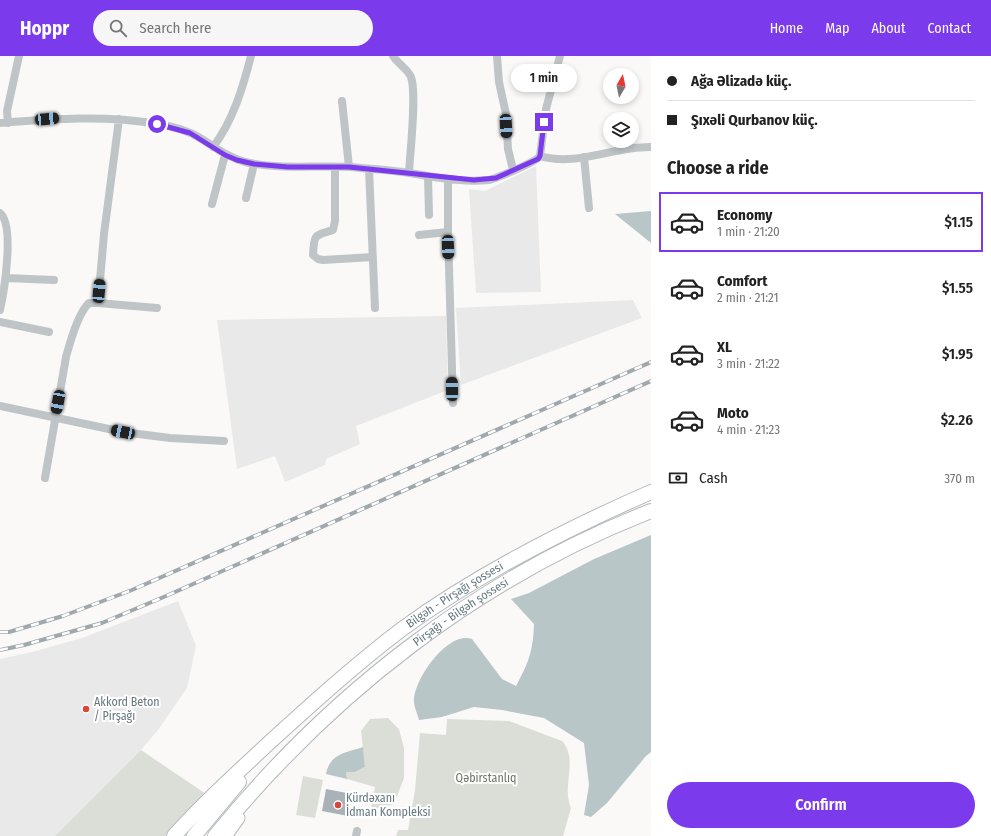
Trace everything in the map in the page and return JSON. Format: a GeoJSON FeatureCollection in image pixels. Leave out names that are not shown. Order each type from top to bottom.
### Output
{"type":"FeatureCollection","features":[{"type":"Feature","properties":{"kind":"highway","name":"Bilgəh - Pirşağı şossesi"},"geometry":{"type":"LineString","coordinates":[[281,733],[362,660],[443,601],[500,566],[552,538],[651,492]]}},
{"type":"Feature","properties":{"kind":"highway","name":"Pirşağı - Bilgəh şossesi"},"geometry":{"type":"LineString","coordinates":[[215,836],[251,791],[294,747],[363,683],[453,615],[509,579],[614,525],[651,511]]}},
{"type":"Feature","properties":{"kind":"highway"},"geometry":{"type":"LineString","coordinates":[[174,836],[281,733]]}},
{"type":"Feature","properties":{"kind":"highway"},"geometry":{"type":"LineString","coordinates":[[194,836],[281,733]]}},
{"type":"Feature","properties":{"kind":"main road"},"geometry":{"type":"LineString","coordinates":[[225,836],[294,747]]}},
{"type":"Feature","properties":{"kind":"street"},"geometry":{"type":"LineString","coordinates":[[19,56],[4,123],[66,118],[119,119],[180,129],[200,138],[225,155],[254,164],[288,167],[349,167],[409,173],[448,179],[488,180],[533,162],[540,156],[546,109],[560,56]]}},
{"type":"Feature","properties":{"kind":"street"},"geometry":{"type":"LineString","coordinates":[[213,147],[226,127],[234,108],[251,56]]}},
{"type":"Feature","properties":{"kind":"street"},"geometry":{"type":"LineString","coordinates":[[393,56],[404,67],[411,78],[413,97],[409,173]]}},
{"type":"Feature","properties":{"kind":"street"},"geometry":{"type":"LineString","coordinates":[[497,56],[498,82],[506,114],[508,149],[513,170]]}},
{"type":"Feature","properties":{"kind":"street"},"geometry":{"type":"LineString","coordinates":[[342,101],[349,167]]}},
{"type":"Feature","properties":{"kind":"street"},"geometry":{"type":"LineString","coordinates":[[98,303],[104,234],[119,119]]}},
{"type":"Feature","properties":{"kind":"street"},"geometry":{"type":"LineString","coordinates":[[540,156],[561,160],[627,148],[651,147]]}},
{"type":"Feature","properties":{"kind":"street"},"geometry":{"type":"LineString","coordinates":[[212,204],[225,155]]}},
{"type":"Feature","properties":{"kind":"street"},"geometry":{"type":"LineString","coordinates":[[584,157],[589,208]]}},
{"type":"Feature","properties":{"kind":"street"},"geometry":{"type":"LineString","coordinates":[[246,198],[254,164]]}},
{"type":"Feature","properties":{"kind":"street"},"geometry":{"type":"LineString","coordinates":[[335,167],[335,221],[333,230],[316,235],[314,238],[313,254],[318,259],[323,260],[373,257]]}},
{"type":"Feature","properties":{"kind":"street"},"geometry":{"type":"LineString","coordinates":[[369,169],[375,308]]}},
{"type":"Feature","properties":{"kind":"street"},"geometry":{"type":"LineString","coordinates":[[428,176],[429,215]]}},
{"type":"Feature","properties":{"kind":"street"},"geometry":{"type":"LineString","coordinates":[[448,179],[453,403]]}},
{"type":"Feature","properties":{"kind":"street"},"geometry":{"type":"LineString","coordinates":[[0,213],[3,216],[6,227],[6,278],[2,291],[0,310]]}},
{"type":"Feature","properties":{"kind":"street"},"geometry":{"type":"LineString","coordinates":[[419,235],[448,232]]}},
{"type":"Feature","properties":{"kind":"street"},"geometry":{"type":"LineString","coordinates":[[6,278],[54,280]]}},
{"type":"Feature","properties":{"kind":"street"},"geometry":{"type":"LineString","coordinates":[[45,478],[70,342],[84,307],[89,303],[98,303],[157,308]]}},
{"type":"Feature","properties":{"kind":"street"},"geometry":{"type":"LineString","coordinates":[[0,322],[49,332]]}},
{"type":"Feature","properties":{"kind":"street"},"geometry":{"type":"LineString","coordinates":[[0,406],[123,432],[154,436],[224,441]]}},
{"type":"Feature","properties":{"kind":"shaded area"},"geometry":{"type":"Polygon","coordinates":[[[536,166],[541,292],[476,293],[469,189],[485,191],[536,166]]]}},
{"type":"Feature","properties":{"kind":"shaded area"},"geometry":{"type":"Polygon","coordinates":[[[651,211],[651,243],[615,214],[651,211]]]}},
{"type":"Feature","properties":{"kind":"shaded area"},"geometry":{"type":"Polygon","coordinates":[[[633,300],[642,318],[461,385],[456,308],[633,300]]]}},
{"type":"Feature","properties":{"kind":"shaded area"},"geometry":{"type":"Polygon","coordinates":[[[446,316],[448,390],[356,426],[360,444],[326,459],[325,465],[285,482],[275,456],[237,469],[217,320],[446,316]]]}},
{"type":"Feature","properties":{"kind":"shaded area"},"geometry":{"type":"Polygon","coordinates":[[[651,535],[651,752],[607,803],[591,817],[584,815],[589,785],[584,743],[544,718],[502,710],[474,707],[442,717],[419,720],[414,704],[415,693],[426,670],[443,649],[453,642],[463,638],[472,639],[502,679],[516,686],[530,656],[533,642],[534,624],[511,599],[529,593],[594,559],[651,535]]]}},
{"type":"Feature","properties":{"kind":"shaded area","name":"Akkord Beton / Pirşağı"},"geometry":{"type":"Polygon","coordinates":[[[178,601],[196,646],[187,688],[158,730],[141,750],[55,836],[0,836],[0,659],[82,638],[178,601]]]}},
{"type":"Feature","properties":{"kind":"shaded area"},"geometry":{"type":"Polygon","coordinates":[[[363,747],[365,767],[355,772],[346,772],[347,779],[326,774],[328,767],[335,758],[363,747]]]}},
{"type":"Feature","properties":{"kind":"green space"},"geometry":{"type":"Polygon","coordinates":[[[388,718],[399,729],[404,748],[404,778],[394,804],[371,810],[375,787],[347,779],[346,772],[355,772],[365,767],[361,731],[370,719],[388,718]]]}},
{"type":"Feature","properties":{"kind":"green space","name":"Qəbirstanlıq"},"geometry":{"type":"Polygon","coordinates":[[[447,719],[509,721],[562,741],[567,748],[569,756],[570,765],[568,800],[571,808],[563,836],[396,836],[398,830],[408,830],[415,790],[420,733],[446,735],[447,719]]]}},
{"type":"Feature","properties":{"kind":"green space"},"geometry":{"type":"Polygon","coordinates":[[[141,750],[206,794],[165,836],[55,836],[141,750]]]}},
{"type":"Feature","properties":{"kind":"green space"},"geometry":{"type":"Polygon","coordinates":[[[303,776],[323,780],[315,818],[296,815],[303,776]]]}},
{"type":"Feature","properties":{"kind":"building"},"geometry":{"type":"Polygon","coordinates":[[[326,789],[352,794],[348,816],[322,811],[326,789]]]}},
{"type":"Feature","properties":{"kind":"railway"},"geometry":{"type":"LineString","coordinates":[[0,632],[9,632],[63,616],[132,590],[651,362]]}},
{"type":"Feature","properties":{"kind":"railway"},"geometry":{"type":"LineString","coordinates":[[0,650],[24,645],[102,623],[651,381]]}},
{"type":"Feature","properties":{"kind":"place","name":"Akkord Beton / Pirşağı"},"geometry":{"type":"Point","coordinates":[86,709]}},
{"type":"Feature","properties":{"kind":"place","name":"Kürdəxanı İdman Kompleksi"},"geometry":{"type":"Point","coordinates":[338,805]}},
{"type":"Feature","properties":{"kind":"route"},"geometry":{"type":"LineString","coordinates":[[157,124],[180,129],[190,133],[225,155],[237,160],[254,164],[313,168],[349,167],[409,173],[448,179],[488,180],[496,178],[538,159],[541,150],[544,122]]}}]}
